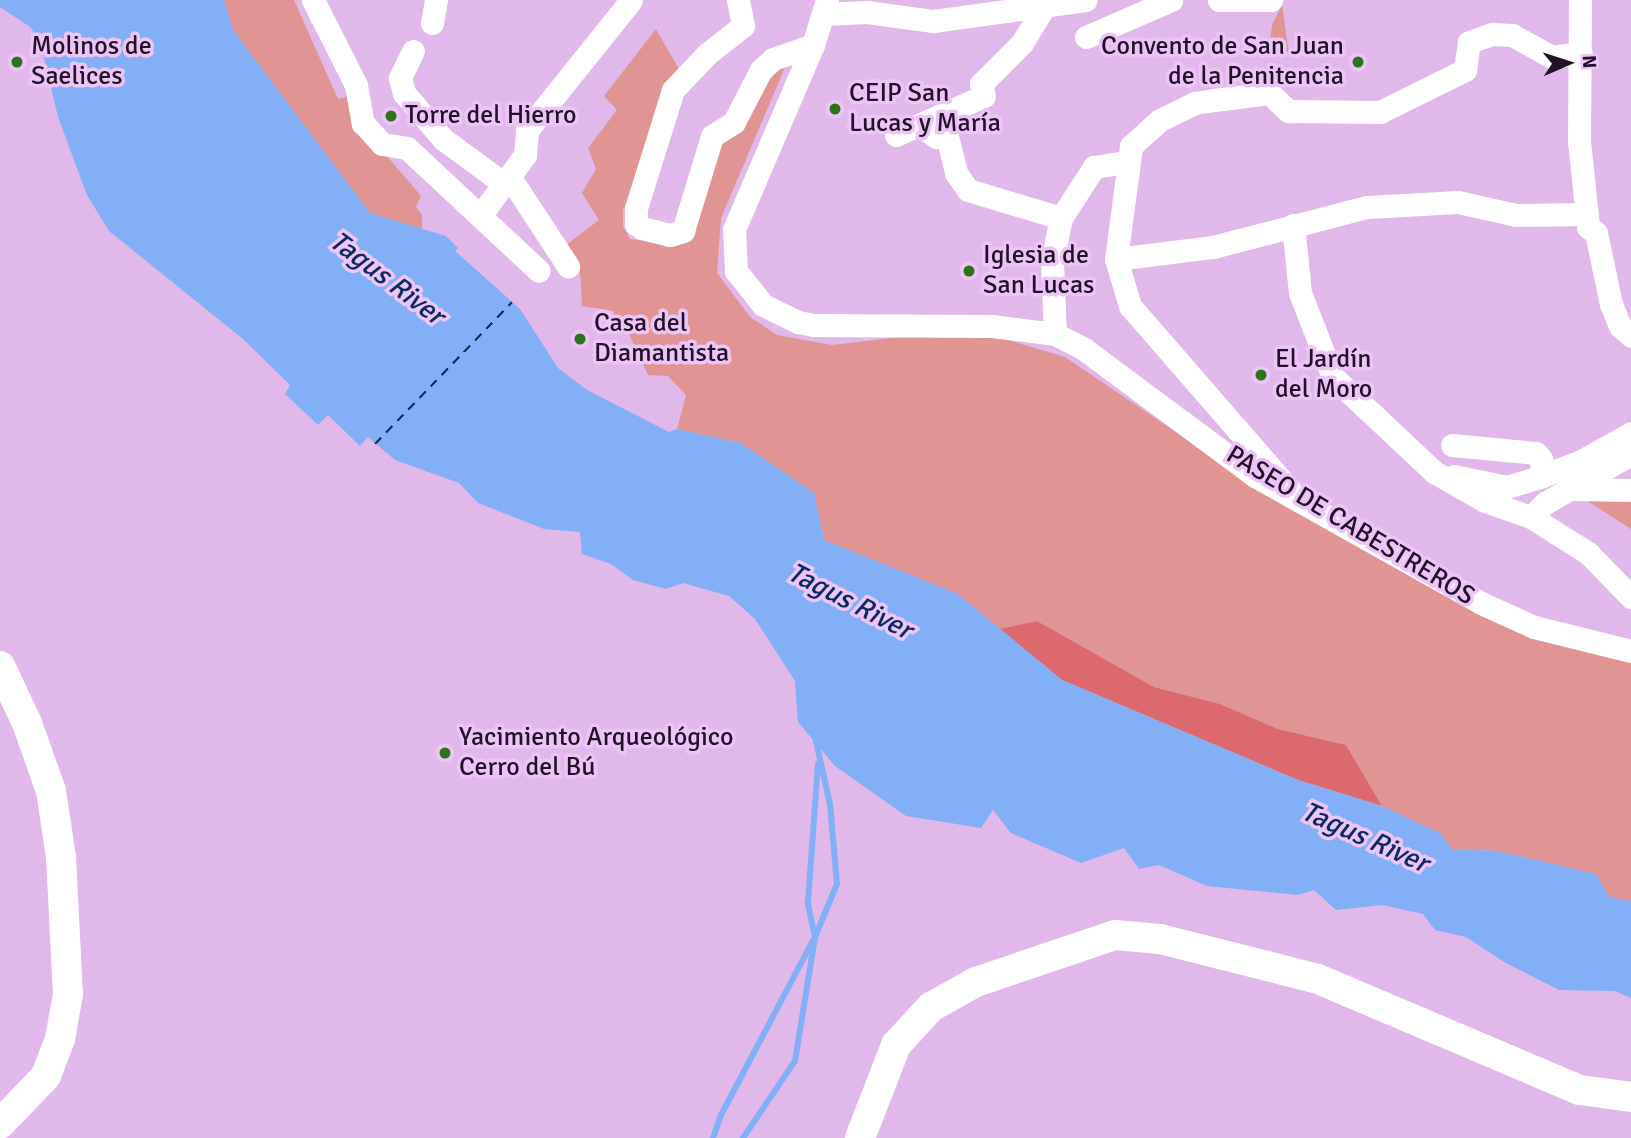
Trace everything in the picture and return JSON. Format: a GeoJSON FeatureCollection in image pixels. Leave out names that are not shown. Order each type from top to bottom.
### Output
{"type":"FeatureCollection","features":[{"type":"Feature","properties":{"kind":"main road"},"geometry":{"type":"LineString","coordinates":[[0,666],[27,723],[51,791],[61,857],[68,994],[60,1040],[46,1076],[0,1124]]}},
{"type":"Feature","properties":{"kind":"main road"},"geometry":{"type":"LineString","coordinates":[[860,1138],[895,1045],[931,1007],[976,982],[1115,935],[1160,939],[1318,979],[1580,1090],[1631,1097]]}},
{"type":"Feature","properties":{"kind":"street"},"geometry":{"type":"LineString","coordinates":[[313,0],[356,85],[363,123],[382,144],[407,148],[539,271]]}},
{"type":"Feature","properties":{"kind":"street"},"geometry":{"type":"LineString","coordinates":[[480,216],[525,155],[527,130],[631,0]]}},
{"type":"Feature","properties":{"kind":"street"},"geometry":{"type":"LineString","coordinates":[[737,0],[743,26],[707,54],[673,90],[634,216],[636,223],[660,234],[683,230],[712,136],[734,122],[761,70],[773,59],[813,45]]}},
{"type":"Feature","properties":{"kind":"street"},"geometry":{"type":"LineString","coordinates":[[825,7],[867,6],[933,21],[1009,6],[1044,7],[1086,0]]}},
{"type":"Feature","properties":{"kind":"street"},"geometry":{"type":"LineString","coordinates":[[1086,37],[1171,0]]}},
{"type":"Feature","properties":{"kind":"street"},"geometry":{"type":"LineString","coordinates":[[1219,0],[1271,2]]}},
{"type":"Feature","properties":{"kind":"street"},"geometry":{"type":"LineString","coordinates":[[1580,0],[1578,100],[1587,214],[1607,271],[1611,304],[1620,326],[1631,336]]}},
{"type":"Feature","properties":{"kind":"street","name":"PASEO DE CABESTREROS"},"geometry":{"type":"LineString","coordinates":[[825,7],[813,45],[734,229],[736,271],[750,293],[777,313],[814,325],[992,326],[1055,334],[1084,349],[1255,476],[1481,603],[1534,627],[1631,651]]}},
{"type":"Feature","properties":{"kind":"street"},"geometry":{"type":"LineString","coordinates":[[896,135],[984,96],[981,84],[1022,43],[1044,7]]}},
{"type":"Feature","properties":{"kind":"street"},"geometry":{"type":"LineString","coordinates":[[1299,500],[1130,306],[1116,260],[1131,146],[1148,127],[1195,103],[1269,93],[1288,111],[1380,111],[1465,70],[1469,42],[1492,34],[1512,35],[1552,57],[1581,53]]}},
{"type":"Feature","properties":{"kind":"street"},"geometry":{"type":"LineString","coordinates":[[414,51],[400,78],[404,93],[443,139],[506,179],[568,265]]}},
{"type":"Feature","properties":{"kind":"street"},"geometry":{"type":"LineString","coordinates":[[919,125],[936,137],[947,136],[956,173],[968,190],[1061,218]]}},
{"type":"Feature","properties":{"kind":"street"},"geometry":{"type":"LineString","coordinates":[[1055,334],[1052,261],[1061,218],[1094,167],[1127,162]]}},
{"type":"Feature","properties":{"kind":"street"},"geometry":{"type":"LineString","coordinates":[[1116,260],[1213,247],[1367,207],[1458,202],[1516,215],[1587,214]]}},
{"type":"Feature","properties":{"kind":"street"},"geometry":{"type":"LineString","coordinates":[[1293,225],[1300,293],[1333,377],[1434,472],[1485,501],[1531,517],[1588,553],[1631,597]]}},
{"type":"Feature","properties":{"kind":"street"},"geometry":{"type":"LineString","coordinates":[[1434,472],[1507,487],[1581,461],[1631,433]]}},
{"type":"Feature","properties":{"kind":"street"},"geometry":{"type":"LineString","coordinates":[[1452,446],[1536,453],[1541,459],[1542,476]]}},
{"type":"Feature","properties":{"kind":"street"},"geometry":{"type":"LineString","coordinates":[[1531,517],[1568,488],[1631,454]]}},
{"type":"Feature","properties":{"kind":"street"},"geometry":{"type":"LineString","coordinates":[[1568,488],[1631,490]]}},
{"type":"Feature","properties":{"kind":"shaded area"},"geometry":{"type":"Polygon","coordinates":[[[224,0],[294,0],[338,99],[355,95],[359,123],[421,196],[416,207],[422,215],[422,229],[370,213],[233,30],[224,0]]]}},
{"type":"Feature","properties":{"kind":"shaded area"},"geometry":{"type":"Polygon","coordinates":[[[1282,5],[1289,54],[1269,54],[1272,25],[1282,5]]]}},
{"type":"Feature","properties":{"kind":"shaded area"},"geometry":{"type":"Polygon","coordinates":[[[656,29],[680,71],[631,202],[623,209],[623,226],[630,239],[667,244],[710,150],[763,78],[786,65],[721,218],[717,273],[750,317],[777,335],[832,345],[917,335],[1001,338],[1065,357],[1285,506],[1521,631],[1631,662],[1631,901],[1609,897],[1596,874],[1498,851],[1452,849],[1440,833],[1382,806],[1346,745],[1278,729],[1220,704],[1154,687],[1037,621],[1000,629],[958,594],[824,540],[814,493],[741,443],[677,429],[686,395],[668,376],[648,375],[629,334],[614,333],[614,311],[582,306],[580,269],[566,245],[599,220],[582,193],[596,169],[588,148],[617,110],[604,96],[656,29]]]}},
{"type":"Feature","properties":{"kind":"shaded area"},"geometry":{"type":"Polygon","coordinates":[[[1586,500],[1631,502],[1631,529],[1586,500]]]}},
{"type":"Feature","properties":{"kind":"shaded area"},"geometry":{"type":"Polygon","coordinates":[[[1037,621],[1154,687],[1220,704],[1278,729],[1346,745],[1382,806],[1298,780],[1062,680],[1000,629],[1037,621]]]}},
{"type":"Feature","properties":{"kind":"water","name":"Tagus River"},"geometry":{"type":"Polygon","coordinates":[[[0,0],[224,0],[233,30],[370,213],[446,236],[458,248],[455,251],[520,309],[558,368],[587,390],[669,432],[677,429],[741,443],[814,493],[824,540],[958,594],[1062,680],[1298,780],[1382,806],[1440,833],[1452,849],[1498,851],[1596,874],[1609,897],[1631,901],[1631,998],[1615,991],[1559,990],[1504,962],[1466,937],[1435,930],[1423,914],[1382,905],[1336,910],[1314,890],[1298,895],[1207,886],[1159,865],[1139,869],[1124,848],[1081,863],[1011,833],[993,810],[981,828],[906,816],[835,766],[798,722],[795,681],[755,619],[729,596],[683,583],[666,589],[633,580],[611,564],[582,554],[580,532],[544,529],[478,503],[459,483],[395,460],[368,437],[360,446],[328,415],[318,425],[285,394],[290,385],[243,339],[109,231],[87,195],[58,117],[40,41],[30,27],[0,7],[0,0]]]}},
{"type":"Feature","properties":{"kind":"waterway"},"geometry":{"type":"LineString","coordinates":[[743,1138],[795,1061],[815,937],[837,884],[830,804],[815,737]]}},
{"type":"Feature","properties":{"kind":"waterway"},"geometry":{"type":"LineString","coordinates":[[713,1138],[721,1115],[815,937],[808,903],[818,764]]}},
{"type":"Feature","properties":{"kind":"ferry route"},"geometry":{"type":"LineString","coordinates":[[375,444],[512,302]]}},
{"type":"Feature","properties":{"kind":"place","name":"Molinos de Saelices"},"geometry":{"type":"Point","coordinates":[17,62]}},
{"type":"Feature","properties":{"kind":"place","name":"Convento de San Juan de la Penitencia"},"geometry":{"type":"Point","coordinates":[1358,62]}},
{"type":"Feature","properties":{"kind":"place","name":"CEIP San Lucas y María"},"geometry":{"type":"Point","coordinates":[835,109]}},
{"type":"Feature","properties":{"kind":"place","name":"Torre del Hierro"},"geometry":{"type":"Point","coordinates":[391,116]}},
{"type":"Feature","properties":{"kind":"place","name":"Iglesia de San Lucas"},"geometry":{"type":"Point","coordinates":[969,271]}},
{"type":"Feature","properties":{"kind":"place","name":"Casa del Diamantista"},"geometry":{"type":"Point","coordinates":[580,339]}},
{"type":"Feature","properties":{"kind":"place","name":"El Jardín del Moro"},"geometry":{"type":"Point","coordinates":[1261,375]}},
{"type":"Feature","properties":{"kind":"place","name":"Yacimiento Arqueológico Cerro del Bú"},"geometry":{"type":"Point","coordinates":[445,753]}}]}
